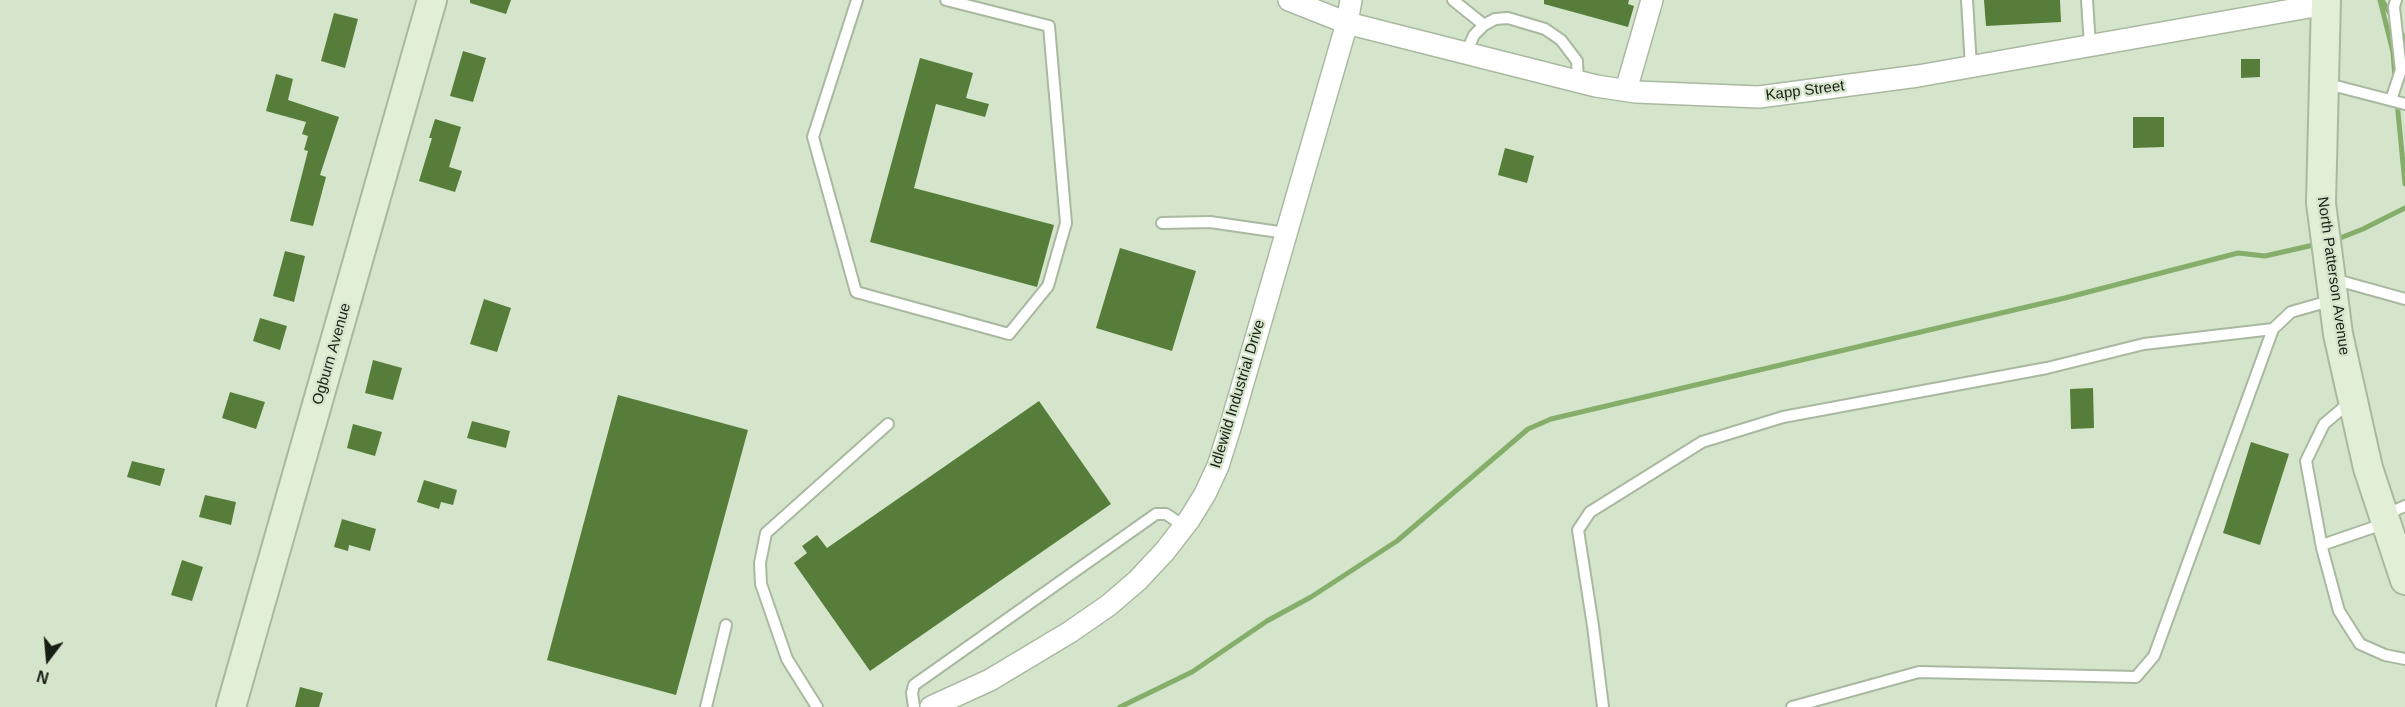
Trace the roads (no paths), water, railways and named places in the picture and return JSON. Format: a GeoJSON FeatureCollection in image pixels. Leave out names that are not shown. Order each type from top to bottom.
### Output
{"type":"FeatureCollection","features":[{"type":"Feature","properties":{"kind":"street","name":"Ogburn Avenue"},"geometry":{"type":"LineString","coordinates":[[231,707],[432,0]]}},
{"type":"Feature","properties":{"kind":"street","name":"Kapp Street"},"geometry":{"type":"LineString","coordinates":[[1289,0],[1347,23],[1578,81],[1626,90],[1759,97],[1918,76],[2326,2]]}},
{"type":"Feature","properties":{"kind":"street","name":"Idlewild Industrial Drive"},"geometry":{"type":"LineString","coordinates":[[931,707],[990,680],[1070,632],[1108,605],[1138,580],[1184,526],[1205,494],[1218,466],[1347,23],[1351,0]]}},
{"type":"Feature","properties":{"kind":"street"},"geometry":{"type":"LineString","coordinates":[[1626,90],[1652,0]]}},
{"type":"Feature","properties":{"kind":"street","name":"North Patterson Avenue"},"geometry":{"type":"LineString","coordinates":[[2326,2],[2321,204],[2338,334],[2368,468],[2392,515],[2405,580]]}},
{"type":"Feature","properties":{"kind":"lane"},"geometry":{"type":"LineString","coordinates":[[857,0],[813,137],[856,292],[1009,334],[1048,286],[1065,223],[1049,26],[946,0]]}},
{"type":"Feature","properties":{"kind":"lane"},"geometry":{"type":"LineString","coordinates":[[1453,0],[1484,25]]}},
{"type":"Feature","properties":{"kind":"lane"},"geometry":{"type":"LineString","coordinates":[[1967,0],[1971,67]]}},
{"type":"Feature","properties":{"kind":"lane"},"geometry":{"type":"LineString","coordinates":[[2087,0],[2090,46]]}},
{"type":"Feature","properties":{"kind":"lane"},"geometry":{"type":"LineString","coordinates":[[2391,100],[2403,68],[2394,8],[2396,0]]}},
{"type":"Feature","properties":{"kind":"lane"},"geometry":{"type":"LineString","coordinates":[[1466,53],[1474,35],[1484,25],[1495,19],[1508,18],[1545,29],[1561,40],[1571,50],[1577,61],[1578,81]]}},
{"type":"Feature","properties":{"kind":"lane"},"geometry":{"type":"LineString","coordinates":[[2324,83],[2405,104]]}},
{"type":"Feature","properties":{"kind":"lane"},"geometry":{"type":"LineString","coordinates":[[1161,223],[1210,222],[1286,233]]}},
{"type":"Feature","properties":{"kind":"lane"},"geometry":{"type":"LineString","coordinates":[[1792,707],[1818,704],[1919,672],[2136,676],[2154,656],[2273,328],[2291,312],[2332,289],[2405,299]]}},
{"type":"Feature","properties":{"kind":"lane"},"geometry":{"type":"LineString","coordinates":[[1603,707],[1578,530],[1590,512],[1702,442],[1783,417],[2047,368],[2144,344],[2273,328]]}},
{"type":"Feature","properties":{"kind":"lane"},"geometry":{"type":"LineString","coordinates":[[2353,400],[2324,424],[2306,461],[2322,545],[2339,611],[2360,644],[2385,655],[2405,659]]}},
{"type":"Feature","properties":{"kind":"lane"},"geometry":{"type":"LineString","coordinates":[[817,707],[787,659],[761,584],[760,563],[766,533],[888,424]]}},
{"type":"Feature","properties":{"kind":"lane"},"geometry":{"type":"LineString","coordinates":[[914,707],[912,693],[914,685],[1156,514],[1166,514],[1184,526]]}},
{"type":"Feature","properties":{"kind":"lane"},"geometry":{"type":"LineString","coordinates":[[2322,545],[2392,515]]}},
{"type":"Feature","properties":{"kind":"lane"},"geometry":{"type":"LineString","coordinates":[[706,707],[726,625]]}},
{"type":"Feature","properties":{"kind":"waterway"},"geometry":{"type":"LineString","coordinates":[[2380,0],[2393,52],[2395,78]]}},
{"type":"Feature","properties":{"kind":"waterway"},"geometry":{"type":"LineString","coordinates":[[2382,0],[2392,17]]}},
{"type":"Feature","properties":{"kind":"waterway"},"geometry":{"type":"LineString","coordinates":[[2400,30],[2405,41]]}},
{"type":"Feature","properties":{"kind":"waterway"},"geometry":{"type":"LineString","coordinates":[[2397,102],[2405,184]]}},
{"type":"Feature","properties":{"kind":"waterway"},"geometry":{"type":"LineString","coordinates":[[2335,240],[2405,208]]}},
{"type":"Feature","properties":{"kind":"waterway"},"geometry":{"type":"LineString","coordinates":[[1120,707],[1192,672],[1267,621],[1311,597],[1397,541],[1528,429],[1551,419],[2065,298],[2238,253],[2265,256],[2318,244]]}}]}
